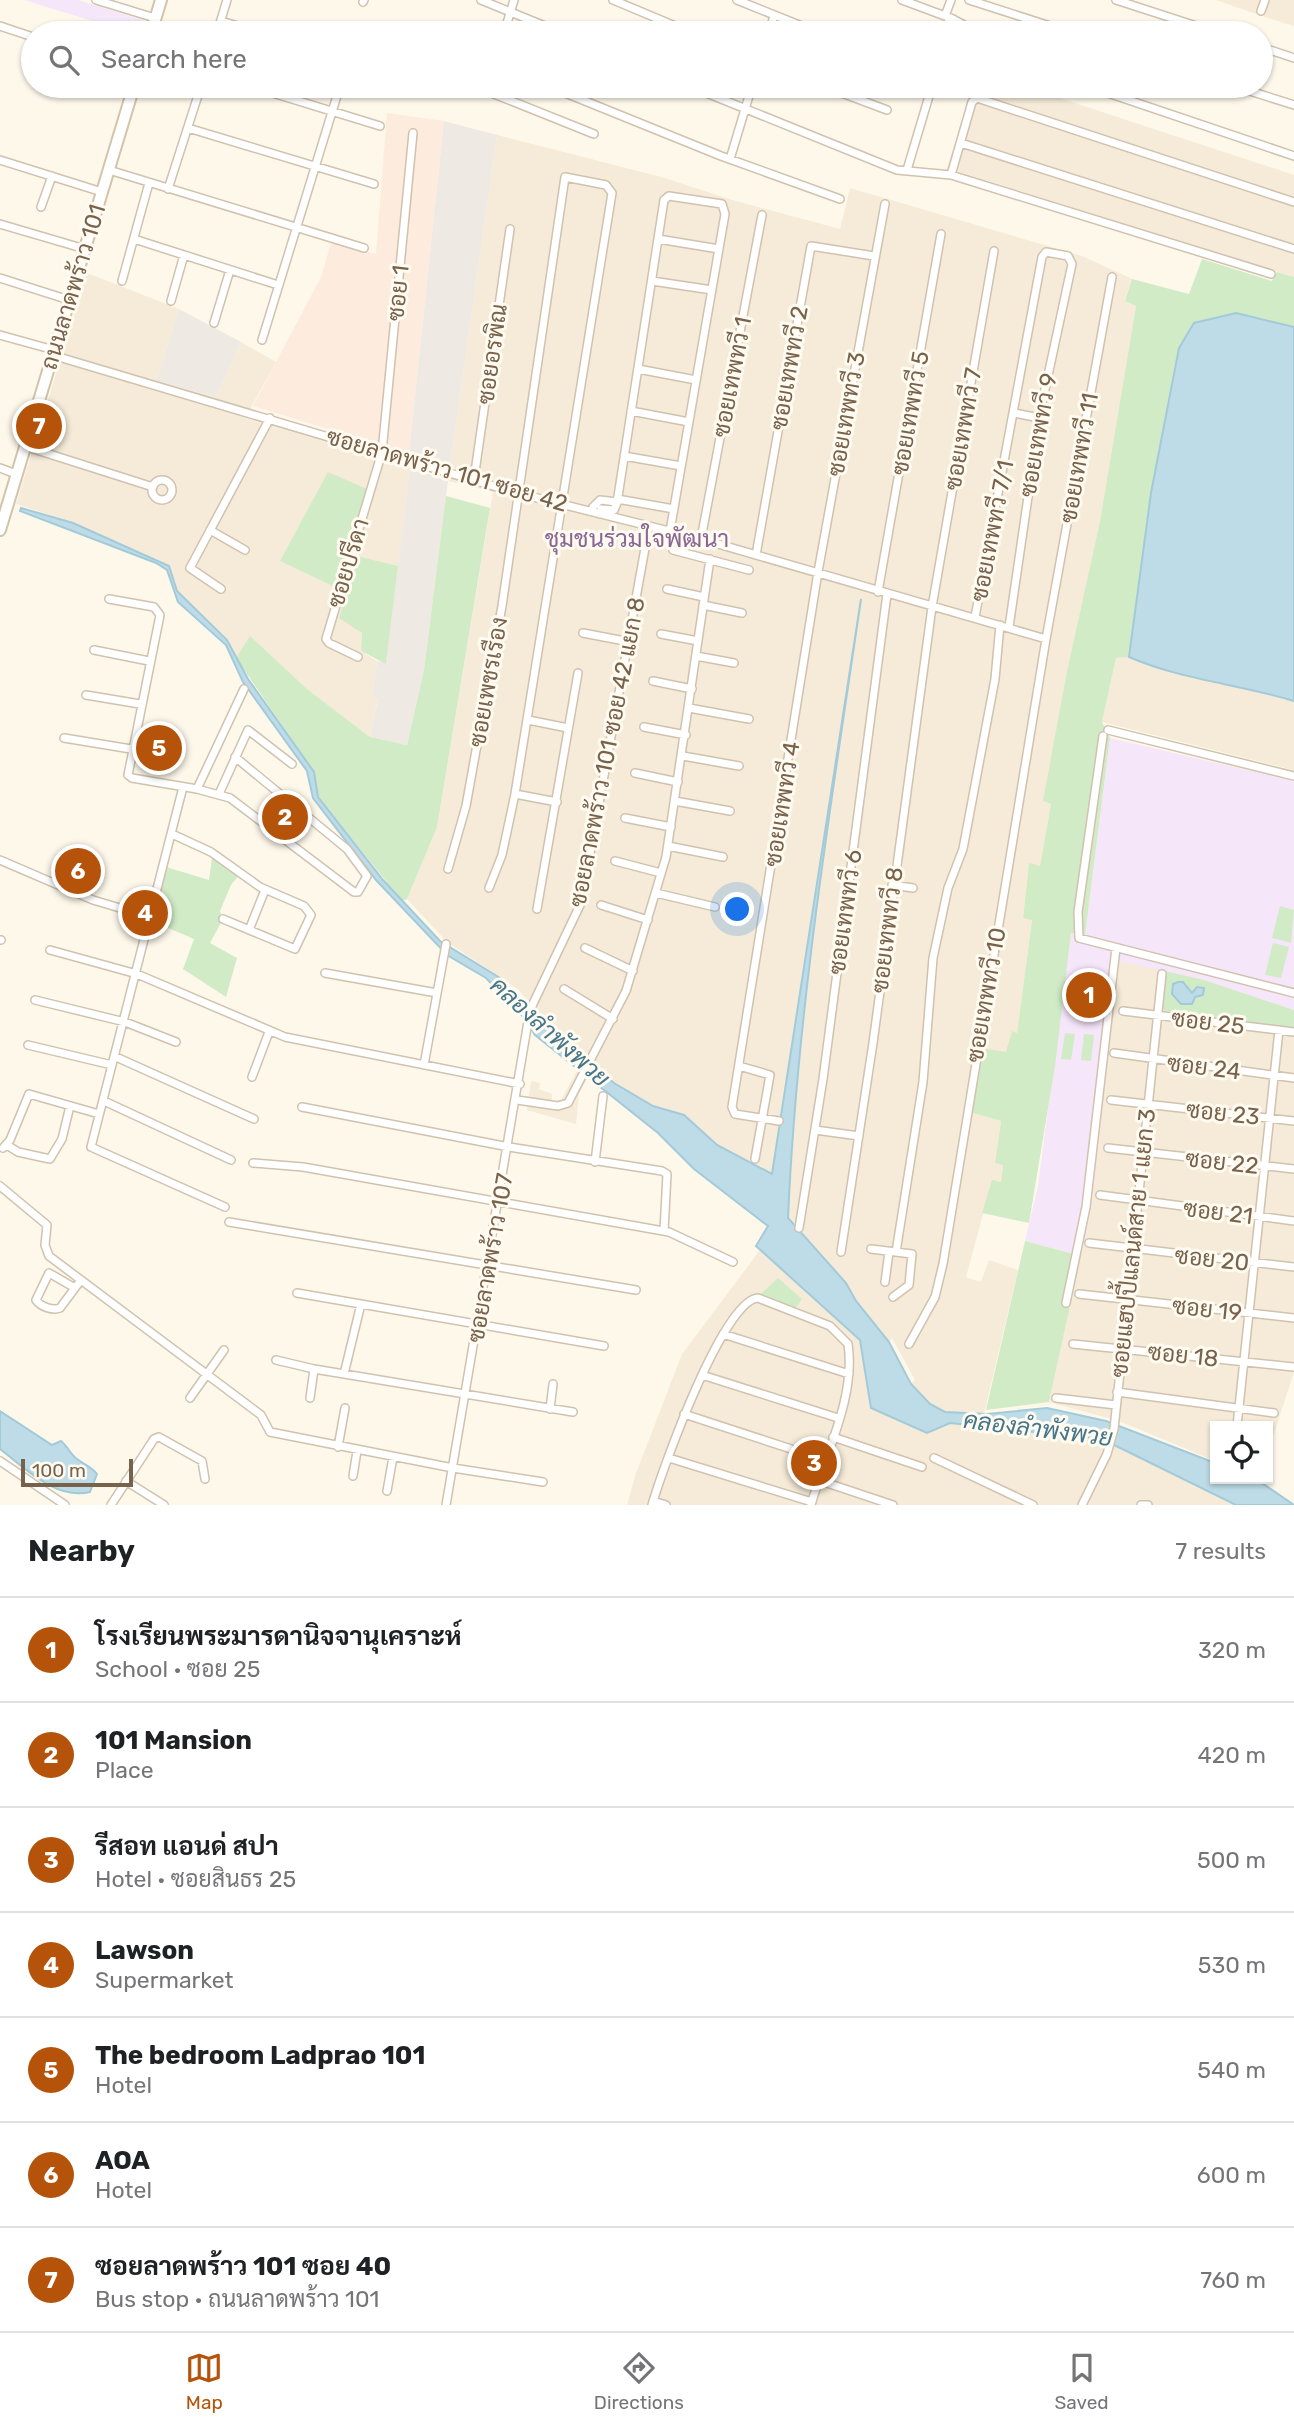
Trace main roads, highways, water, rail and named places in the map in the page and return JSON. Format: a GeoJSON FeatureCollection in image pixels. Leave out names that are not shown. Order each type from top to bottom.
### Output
{"type":"FeatureCollection","features":[{"type":"Feature","properties":{"kind":"water"},"geometry":{"type":"Polygon","coordinates":[[[1236,313],[1294,327],[1294,701],[1190,677],[1129,657],[1151,493],[1179,348],[1194,323],[1236,313]]]}},
{"type":"Feature","properties":{"kind":"water","name":"คลองลำพังพวย"},"geometry":{"type":"Polygon","coordinates":[[[21,508],[73,523],[169,566],[177,591],[227,640],[248,679],[314,772],[318,797],[383,880],[440,941],[500,978],[536,1018],[614,1083],[653,1106],[684,1115],[717,1145],[772,1174],[861,599],[807,985],[792,1140],[788,1218],[846,1283],[856,1301],[889,1342],[911,1384],[930,1404],[945,1412],[987,1414],[1047,1408],[1106,1421],[1210,1461],[1210,1484],[1263,1484],[1294,1505],[1236,1505],[1102,1439],[950,1423],[927,1433],[871,1408],[860,1340],[756,1246],[768,1226],[694,1169],[658,1133],[535,1035],[525,1019],[486,978],[447,955],[376,880],[313,798],[307,771],[243,682],[226,645],[178,602],[167,570],[156,563],[20,511],[21,508]]]}},
{"type":"Feature","properties":{"kind":"water"},"geometry":{"type":"Polygon","coordinates":[[[1183,982],[1192,993],[1197,987],[1204,988],[1203,995],[1195,997],[1192,1004],[1181,1004],[1172,994],[1173,984],[1183,982]]]}},
{"type":"Feature","properties":{"kind":"water"},"geometry":{"type":"Polygon","coordinates":[[[0,1411],[52,1445],[61,1441],[75,1457],[97,1474],[90,1492],[77,1493],[53,1487],[31,1474],[0,1449],[0,1411]]]}},
{"type":"Feature","properties":{"kind":"place","name":"ซอยลาดพร้าว 101 ซอย 40"},"geometry":{"type":"Point","coordinates":[39,426]}},
{"type":"Feature","properties":{"kind":"place","name":"The bedroom Ladprao 101"},"geometry":{"type":"Point","coordinates":[159,748]}},
{"type":"Feature","properties":{"kind":"place","name":"101 Mansion"},"geometry":{"type":"Point","coordinates":[285,817]}},
{"type":"Feature","properties":{"kind":"place","name":"AOA"},"geometry":{"type":"Point","coordinates":[78,871]}},
{"type":"Feature","properties":{"kind":"place","name":"Lawson"},"geometry":{"type":"Point","coordinates":[145,913]}},
{"type":"Feature","properties":{"kind":"place","name":"โรงเรียนพระมารดานิจจานุเคราะห์"},"geometry":{"type":"Point","coordinates":[1089,995]}},
{"type":"Feature","properties":{"kind":"place","name":"รีสอท แอนด่ สปา"},"geometry":{"type":"Point","coordinates":[814,1463]}},
{"type":"Feature","properties":{"kind":"district","name":"ชุมชนร่วมใจพัฒนา"},"geometry":{"type":"Point","coordinates":[637,539]}}]}
